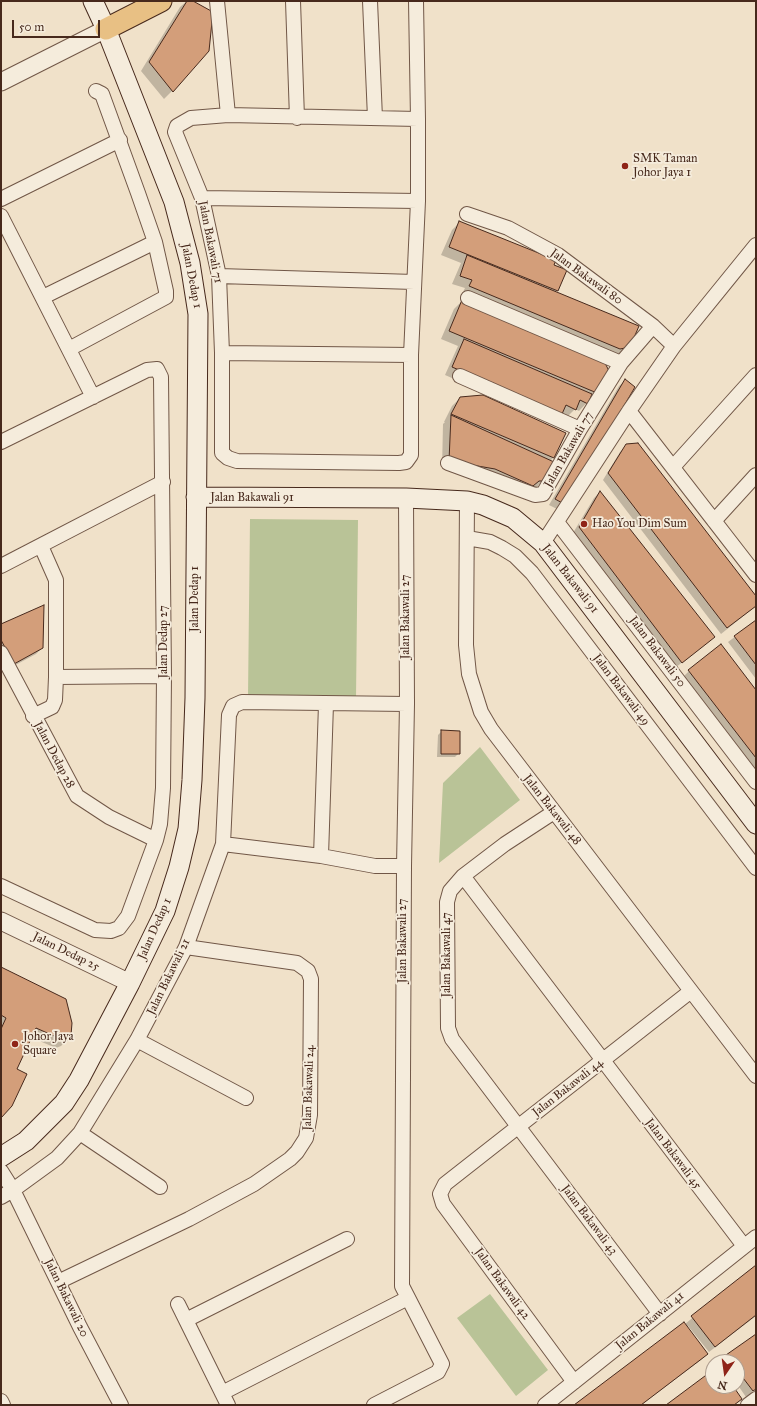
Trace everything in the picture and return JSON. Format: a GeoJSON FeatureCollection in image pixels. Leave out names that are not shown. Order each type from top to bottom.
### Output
{"type":"FeatureCollection","features":[{"type":"Feature","properties":{"kind":"main road","name":"Jalan Dedap 1"},"geometry":{"type":"LineString","coordinates":[[1,1158],[26,1141],[64,1103],[79,1080],[130,983],[165,911],[188,830],[192,780],[195,698],[198,314],[190,263],[174,202],[106,29],[93,1]]}},
{"type":"Feature","properties":{"kind":"main road"},"geometry":{"type":"LineString","coordinates":[[106,29],[161,1]]}},
{"type":"Feature","properties":{"kind":"main road","name":"Jalan Bakawali 91"},"geometry":{"type":"LineString","coordinates":[[196,498],[406,498],[467,501],[500,511],[517,522],[543,543],[756,824]]}},
{"type":"Feature","properties":{"kind":"street"},"geometry":{"type":"LineString","coordinates":[[217,1],[228,115],[297,118],[418,119]]}},
{"type":"Feature","properties":{"kind":"street"},"geometry":{"type":"LineString","coordinates":[[293,1],[297,118]]}},
{"type":"Feature","properties":{"kind":"street"},"geometry":{"type":"LineString","coordinates":[[370,1],[374,118]]}},
{"type":"Feature","properties":{"kind":"street"},"geometry":{"type":"LineString","coordinates":[[222,353],[411,355],[418,201],[416,1]]}},
{"type":"Feature","properties":{"kind":"street"},"geometry":{"type":"LineString","coordinates":[[1,82],[106,29]]}},
{"type":"Feature","properties":{"kind":"street"},"geometry":{"type":"LineString","coordinates":[[69,348],[166,297],[155,242],[120,140],[102,94],[96,91]]}},
{"type":"Feature","properties":{"kind":"street","name":"Jalan Bakawali 71"},"geometry":{"type":"LineString","coordinates":[[228,115],[191,118],[177,126],[175,132],[202,198],[219,276],[222,353],[222,452],[228,458],[236,461],[406,462],[411,455],[411,355]]}},
{"type":"Feature","properties":{"kind":"street"},"geometry":{"type":"LineString","coordinates":[[1,199],[120,140]]}},
{"type":"Feature","properties":{"kind":"street"},"geometry":{"type":"LineString","coordinates":[[202,198],[418,201]]}},
{"type":"Feature","properties":{"kind":"street","name":"Jalan Bakawali 80"},"geometry":{"type":"LineString","coordinates":[[467,214],[508,228],[558,255],[653,326],[674,346]]}},
{"type":"Feature","properties":{"kind":"street"},"geometry":{"type":"LineString","coordinates":[[1,216],[93,397],[1,441]]}},
{"type":"Feature","properties":{"kind":"street"},"geometry":{"type":"LineString","coordinates":[[43,298],[155,242]]}},
{"type":"Feature","properties":{"kind":"street"},"geometry":{"type":"LineString","coordinates":[[543,543],[629,411],[674,346],[750,260],[756,245]]}},
{"type":"Feature","properties":{"kind":"street"},"geometry":{"type":"LineString","coordinates":[[219,276],[414,282]]}},
{"type":"Feature","properties":{"kind":"street"},"geometry":{"type":"LineString","coordinates":[[468,298],[621,363]]}},
{"type":"Feature","properties":{"kind":"street","name":"Jalan Bakawali 77"},"geometry":{"type":"LineString","coordinates":[[448,463],[539,495],[546,491],[580,429],[621,363],[653,326]]}},
{"type":"Feature","properties":{"kind":"street","name":"Jalan Dedap 27"},"geometry":{"type":"LineString","coordinates":[[1,886],[69,919],[103,932],[118,928],[124,923],[130,912],[156,840],[160,824],[163,788],[164,676],[161,376],[157,369],[146,370],[93,397]]}},
{"type":"Feature","properties":{"kind":"street"},"geometry":{"type":"LineString","coordinates":[[460,376],[580,429]]}},
{"type":"Feature","properties":{"kind":"street"},"geometry":{"type":"LineString","coordinates":[[673,467],[756,376]]}},
{"type":"Feature","properties":{"kind":"street"},"geometry":{"type":"LineString","coordinates":[[629,411],[756,575]]}},
{"type":"Feature","properties":{"kind":"street"},"geometry":{"type":"LineString","coordinates":[[714,521],[756,475]]}},
{"type":"Feature","properties":{"kind":"street"},"geometry":{"type":"LineString","coordinates":[[1,566],[163,482]]}},
{"type":"Feature","properties":{"kind":"street","name":"Jalan Bakawali 27"},"geometry":{"type":"LineString","coordinates":[[374,1405],[438,1372],[442,1367],[441,1361],[402,1286],[404,866],[407,704],[406,498]]}},
{"type":"Feature","properties":{"kind":"street","name":"Jalan Bakawali 48"},"geometry":{"type":"LineString","coordinates":[[467,501],[466,645],[469,674],[473,692],[481,712],[491,730],[756,1076]]}},
{"type":"Feature","properties":{"kind":"street","name":"Jalan Bakawali 50"},"geometry":{"type":"LineString","coordinates":[[557,522],[756,782]]}},
{"type":"Feature","properties":{"kind":"street","name":"Jalan Bakawali 49"},"geometry":{"type":"LineString","coordinates":[[467,538],[490,542],[502,548],[515,556],[532,573],[756,868]]}},
{"type":"Feature","properties":{"kind":"street"},"geometry":{"type":"LineString","coordinates":[[33,716],[52,707],[55,700],[56,577],[42,546]]}},
{"type":"Feature","properties":{"kind":"street","name":"Jalan Dedap 28"},"geometry":{"type":"LineString","coordinates":[[1,653],[33,716],[77,796],[109,817],[156,840]]}},
{"type":"Feature","properties":{"kind":"street"},"geometry":{"type":"LineString","coordinates":[[56,676],[164,676]]}},
{"type":"Feature","properties":{"kind":"street","name":"Jalan Bakawali 21"},"geometry":{"type":"LineString","coordinates":[[7,1194],[56,1158],[80,1133],[138,1040],[186,947],[223,844],[228,720],[230,710],[233,706],[242,702],[326,704]]}},
{"type":"Feature","properties":{"kind":"street"},"geometry":{"type":"LineString","coordinates":[[321,856],[326,704],[407,704]]}},
{"type":"Feature","properties":{"kind":"street","name":"Jalan Bakawali 47"},"geometry":{"type":"LineString","coordinates":[[518,1127],[452,1039],[448,1028],[448,898],[452,887],[463,876],[504,844],[554,812]]}},
{"type":"Feature","properties":{"kind":"street"},"geometry":{"type":"LineString","coordinates":[[223,844],[321,856],[384,867],[404,866]]}},
{"type":"Feature","properties":{"kind":"street","name":"Jalan Bakawali 45"},"geometry":{"type":"LineString","coordinates":[[463,876],[744,1246]]}},
{"type":"Feature","properties":{"kind":"street","name":"Jalan Dedap 25"},"geometry":{"type":"LineString","coordinates":[[1,921],[130,983]]}},
{"type":"Feature","properties":{"kind":"street","name":"Jalan Bakawali 24"},"geometry":{"type":"LineString","coordinates":[[58,1282],[188,1219],[254,1184],[290,1159],[306,1138],[310,1115],[311,979],[308,970],[297,963],[186,947]]}},
{"type":"Feature","properties":{"kind":"street","name":"Jalan Bakawali 44"},"geometry":{"type":"LineString","coordinates":[[445,1184],[691,991]]}},
{"type":"Feature","properties":{"kind":"street"},"geometry":{"type":"LineString","coordinates":[[138,1040],[246,1098]]}},
{"type":"Feature","properties":{"kind":"street","name":"Jalan Bakawali 43"},"geometry":{"type":"LineString","coordinates":[[518,1127],[660,1314]]}},
{"type":"Feature","properties":{"kind":"street"},"geometry":{"type":"LineString","coordinates":[[80,1133],[160,1187]]}},
{"type":"Feature","properties":{"kind":"street","name":"Jalan Bakawali 20"},"geometry":{"type":"LineString","coordinates":[[1,1171],[7,1194],[58,1282],[121,1405]]}},
{"type":"Feature","properties":{"kind":"street","name":"Jalan Bakawali 42"},"geometry":{"type":"LineString","coordinates":[[445,1184],[440,1194],[443,1204],[574,1382]]}},
{"type":"Feature","properties":{"kind":"street","name":"Jalan Bakawali 41"},"geometry":{"type":"LineString","coordinates":[[545,1405],[756,1237]]}},
{"type":"Feature","properties":{"kind":"street"},"geometry":{"type":"LineString","coordinates":[[186,1320],[347,1239]]}},
{"type":"Feature","properties":{"kind":"street"},"geometry":{"type":"LineString","coordinates":[[178,1304],[225,1399],[408,1298]]}},
{"type":"Feature","properties":{"kind":"street"},"geometry":{"type":"LineString","coordinates":[[748,1405],[756,1399]]}},
{"type":"Feature","properties":{"kind":"street"},"geometry":{"type":"LineString","coordinates":[[1,1401],[3,1405]]}},
{"type":"Feature","properties":{"kind":"green space"},"geometry":{"type":"Polygon","coordinates":[[[250,519],[358,520],[356,698],[248,696],[250,519]]]}},
{"type":"Feature","properties":{"kind":"green space"},"geometry":{"type":"Polygon","coordinates":[[[480,747],[520,800],[439,863],[443,783],[480,747]]]}},
{"type":"Feature","properties":{"kind":"green space"},"geometry":{"type":"Polygon","coordinates":[[[490,1294],[548,1370],[516,1396],[457,1318],[490,1294]]]}},
{"type":"Feature","properties":{"kind":"building"},"geometry":{"type":"Polygon","coordinates":[[[187,1],[193,1],[213,12],[209,51],[173,92],[149,62],[187,1]]]}},
{"type":"Feature","properties":{"kind":"building"},"geometry":{"type":"Polygon","coordinates":[[[459,221],[556,260],[554,265],[567,270],[558,291],[449,247],[459,221]]]}},
{"type":"Feature","properties":{"kind":"building"},"geometry":{"type":"Polygon","coordinates":[[[467,255],[639,326],[630,347],[620,349],[469,286],[472,280],[460,276],[467,255]]]}},
{"type":"Feature","properties":{"kind":"building"},"geometry":{"type":"Polygon","coordinates":[[[462,300],[605,363],[610,373],[597,393],[449,331],[462,300]]]}},
{"type":"Feature","properties":{"kind":"building"},"geometry":{"type":"Polygon","coordinates":[[[464,339],[592,394],[588,404],[580,400],[576,410],[566,405],[562,414],[452,367],[464,339]]]}},
{"type":"Feature","properties":{"kind":"building"},"geometry":{"type":"Polygon","coordinates":[[[625,379],[635,387],[566,505],[555,499],[625,379]]]}},
{"type":"Feature","properties":{"kind":"building"},"geometry":{"type":"Polygon","coordinates":[[[483,395],[566,433],[554,458],[451,414],[460,397],[483,395]]]}},
{"type":"Feature","properties":{"kind":"building"},"geometry":{"type":"Polygon","coordinates":[[[451,415],[554,462],[544,481],[539,481],[533,486],[495,469],[449,461],[451,415]]]}},
{"type":"Feature","properties":{"kind":"building"},"geometry":{"type":"Polygon","coordinates":[[[638,443],[756,596],[756,606],[727,628],[608,473],[626,444],[638,443]]]}},
{"type":"Feature","properties":{"kind":"building"},"geometry":{"type":"Polygon","coordinates":[[[600,491],[715,637],[682,663],[579,527],[600,491]]]}},
{"type":"Feature","properties":{"kind":"building"},"geometry":{"type":"Polygon","coordinates":[[[44,605],[43,648],[14,664],[1,640],[1,624],[44,605]]]}},
{"type":"Feature","properties":{"kind":"building"},"geometry":{"type":"Polygon","coordinates":[[[756,620],[756,665],[734,636],[756,620]]]}},
{"type":"Feature","properties":{"kind":"building"},"geometry":{"type":"Polygon","coordinates":[[[721,644],[756,690],[756,758],[688,670],[721,644]]]}},
{"type":"Feature","properties":{"kind":"building"},"geometry":{"type":"Polygon","coordinates":[[[441,730],[460,731],[460,754],[441,754],[441,730]]]}},
{"type":"Feature","properties":{"kind":"building","name":"Johor Jaya Square"},"geometry":{"type":"Polygon","coordinates":[[[1,967],[66,999],[72,1023],[71,1035],[68,1040],[61,1039],[36,1028],[17,1069],[27,1074],[12,1106],[1,1118],[1,1029],[6,1018],[1,1015],[1,967]]]}},
{"type":"Feature","properties":{"kind":"building"},"geometry":{"type":"Polygon","coordinates":[[[756,1265],[756,1315],[715,1347],[691,1316],[756,1265]]]}},
{"type":"Feature","properties":{"kind":"building"},"geometry":{"type":"Polygon","coordinates":[[[684,1322],[708,1354],[705,1354],[705,1356],[641,1405],[574,1405],[684,1322]]]}},
{"type":"Feature","properties":{"kind":"building"},"geometry":{"type":"Polygon","coordinates":[[[756,1334],[756,1389],[753,1391],[745,1380],[745,1354],[727,1354],[756,1334]]]}},
{"type":"Feature","properties":{"kind":"building"},"geometry":{"type":"Polygon","coordinates":[[[705,1376],[705,1394],[739,1394],[742,1399],[734,1405],[666,1405],[705,1376]]]}},
{"type":"Feature","properties":{"kind":"place","name":"SMK Taman Johor Jaya 1"},"geometry":{"type":"Point","coordinates":[625,166]}},
{"type":"Feature","properties":{"kind":"place","name":"Hao You Dim Sum"},"geometry":{"type":"Point","coordinates":[584,524]}},
{"type":"Feature","properties":{"kind":"place","name":"Johor Jaya Square"},"geometry":{"type":"Point","coordinates":[15,1044]}}]}
